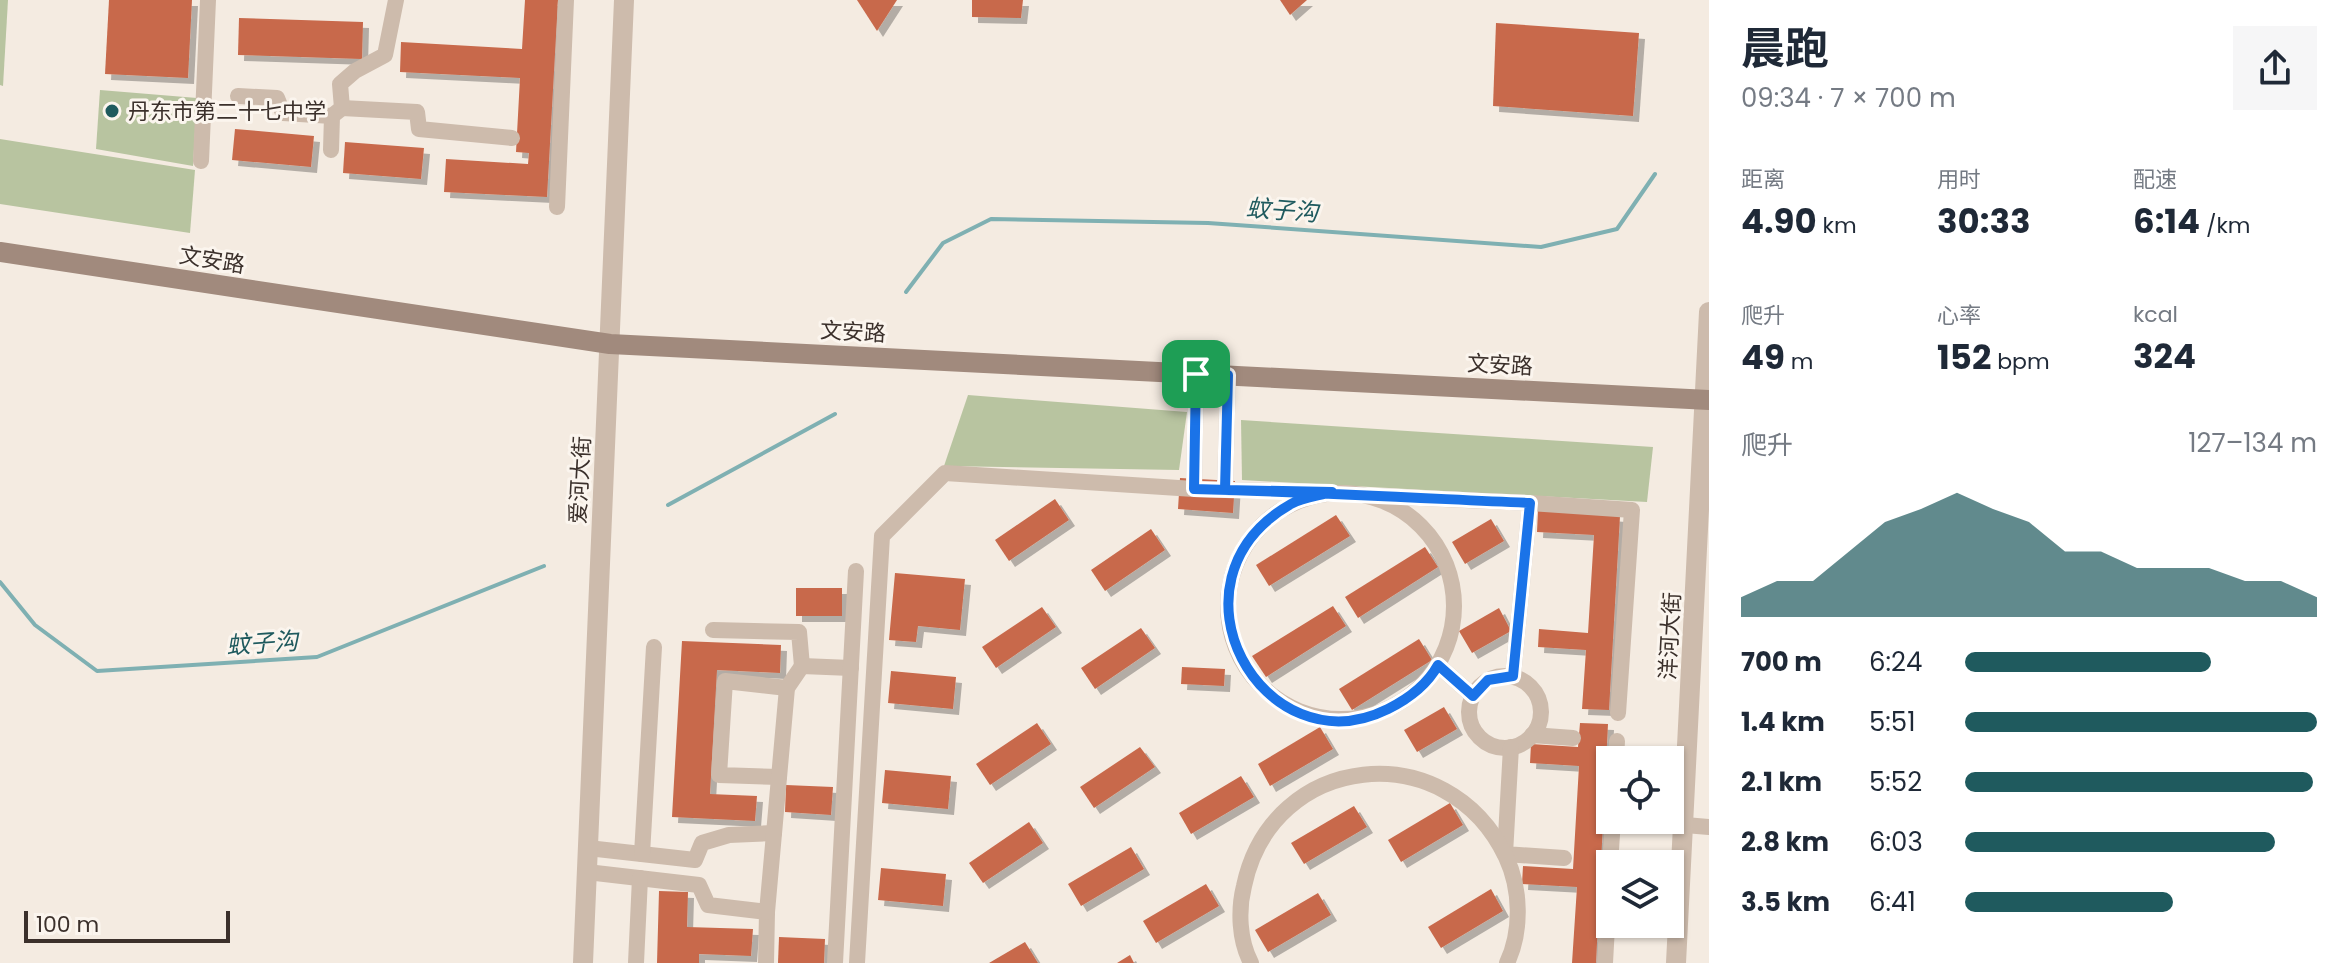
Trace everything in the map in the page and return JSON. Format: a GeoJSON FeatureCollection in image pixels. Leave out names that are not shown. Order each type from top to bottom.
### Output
{"type":"FeatureCollection","features":[{"type":"Feature","properties":{"kind":"main road","name":"文安路"},"geometry":{"type":"LineString","coordinates":[[0,252],[610,344],[1707,400]]}},
{"type":"Feature","properties":{"kind":"street"},"geometry":{"type":"LineString","coordinates":[[201,161],[208,0]]}},
{"type":"Feature","properties":{"kind":"street"},"geometry":{"type":"LineString","coordinates":[[331,150],[340,84],[355,71],[385,55],[396,0]]}},
{"type":"Feature","properties":{"kind":"street"},"geometry":{"type":"LineString","coordinates":[[557,207],[566,0]]}},
{"type":"Feature","properties":{"kind":"street","name":"爱河大街"},"geometry":{"type":"LineString","coordinates":[[583,963],[624,0]]}},
{"type":"Feature","properties":{"kind":"street"},"geometry":{"type":"LineString","coordinates":[[238,96],[277,98],[283,113],[370,110],[375,107],[417,112],[419,129],[512,138]]}},
{"type":"Feature","properties":{"kind":"street","name":"洋河大街"},"geometry":{"type":"LineString","coordinates":[[1676,963],[1705,489],[1709,312]]}},
{"type":"Feature","properties":{"kind":"street"},"geometry":{"type":"LineString","coordinates":[[1194,489],[1196,374]]}},
{"type":"Feature","properties":{"kind":"street"},"geometry":{"type":"LineString","coordinates":[[1225,490],[1228,375]]}},
{"type":"Feature","properties":{"kind":"street"},"geometry":{"type":"LineString","coordinates":[[857,963],[882,536],[945,473],[1194,489],[1332,492],[1632,510],[1618,713]]}},
{"type":"Feature","properties":{"kind":"street"},"geometry":{"type":"LineString","coordinates":[[1332,492],[1294,502],[1261,525],[1238,557],[1227,595],[1230,634],[1246,670],[1274,698],[1305,715],[1340,720],[1376,715],[1407,699],[1438,665],[1450,643],[1456,607],[1451,572],[1435,540],[1407,512],[1371,496]]}},
{"type":"Feature","properties":{"kind":"street"},"geometry":{"type":"LineString","coordinates":[[1513,676],[1530,503]]}},
{"type":"Feature","properties":{"kind":"street"},"geometry":{"type":"LineString","coordinates":[[835,963],[856,571]]}},
{"type":"Feature","properties":{"kind":"street"},"geometry":{"type":"LineString","coordinates":[[713,630],[799,632],[802,666],[787,688],[767,912],[766,963]]}},
{"type":"Feature","properties":{"kind":"street"},"geometry":{"type":"LineString","coordinates":[[642,854],[654,647]]}},
{"type":"Feature","properties":{"kind":"street"},"geometry":{"type":"LineString","coordinates":[[1438,665],[1473,696]]}},
{"type":"Feature","properties":{"kind":"street"},"geometry":{"type":"LineString","coordinates":[[802,666],[851,668]]}},
{"type":"Feature","properties":{"kind":"street"},"geometry":{"type":"LineString","coordinates":[[1532,735],[1542,712],[1540,700],[1524,681],[1513,676],[1488,680],[1473,696],[1469,718],[1473,729],[1489,744],[1511,747],[1532,735],[1573,738]]}},
{"type":"Feature","properties":{"kind":"street"},"geometry":{"type":"LineString","coordinates":[[779,777],[719,775],[725,681],[787,688]]}},
{"type":"Feature","properties":{"kind":"street"},"geometry":{"type":"LineString","coordinates":[[1617,741],[1617,746]]}},
{"type":"Feature","properties":{"kind":"street"},"geometry":{"type":"LineString","coordinates":[[1505,854],[1511,747]]}},
{"type":"Feature","properties":{"kind":"street"},"geometry":{"type":"LineString","coordinates":[[1251,963],[1245,952],[1239,906],[1249,860],[1274,820],[1310,791],[1354,775],[1395,773],[1434,783],[1468,804],[1495,835],[1512,871],[1518,911],[1512,951],[1507,963]]}},
{"type":"Feature","properties":{"kind":"street"},"geometry":{"type":"LineString","coordinates":[[1685,825],[1709,827]]}},
{"type":"Feature","properties":{"kind":"street"},"geometry":{"type":"LineString","coordinates":[[588,848],[695,860],[702,843],[729,835],[774,833]]}},
{"type":"Feature","properties":{"kind":"street"},"geometry":{"type":"LineString","coordinates":[[1505,854],[1564,858]]}},
{"type":"Feature","properties":{"kind":"street"},"geometry":{"type":"LineString","coordinates":[[587,872],[699,885],[708,905],[767,912]]}},
{"type":"Feature","properties":{"kind":"street"},"geometry":{"type":"LineString","coordinates":[[636,963],[640,878]]}},
{"type":"Feature","properties":{"kind":"street"},"geometry":{"type":"LineString","coordinates":[[1605,963],[1606,938]]}},
{"type":"Feature","properties":{"kind":"green space"},"geometry":{"type":"Polygon","coordinates":[[[0,0],[8,0],[3,86],[0,85],[0,0]]]}},
{"type":"Feature","properties":{"kind":"green space"},"geometry":{"type":"Polygon","coordinates":[[[100,90],[197,98],[193,166],[96,149],[100,90]]]}},
{"type":"Feature","properties":{"kind":"green space"},"geometry":{"type":"Polygon","coordinates":[[[0,139],[195,170],[190,233],[0,204],[0,139]]]}},
{"type":"Feature","properties":{"kind":"green space"},"geometry":{"type":"Polygon","coordinates":[[[968,395],[1187,412],[1179,470],[944,466],[968,395]]]}},
{"type":"Feature","properties":{"kind":"green space"},"geometry":{"type":"Polygon","coordinates":[[[1241,420],[1653,447],[1647,502],[1242,480],[1241,420]]]}},
{"type":"Feature","properties":{"kind":"building"},"geometry":{"type":"Polygon","coordinates":[[[109,0],[192,0],[188,78],[105,74],[109,0]]]}},
{"type":"Feature","properties":{"kind":"building"},"geometry":{"type":"Polygon","coordinates":[[[525,0],[558,0],[547,197],[444,192],[446,159],[528,164],[529,153],[516,152],[520,78],[400,72],[401,42],[522,49],[525,0]]]}},
{"type":"Feature","properties":{"kind":"building"},"geometry":{"type":"Polygon","coordinates":[[[857,0],[897,0],[877,31],[857,0]]]}},
{"type":"Feature","properties":{"kind":"building"},"geometry":{"type":"Polygon","coordinates":[[[972,0],[1023,0],[1021,18],[972,17],[972,0]]]}},
{"type":"Feature","properties":{"kind":"building"},"geometry":{"type":"Polygon","coordinates":[[[1280,0],[1307,0],[1290,15],[1280,0]]]}},
{"type":"Feature","properties":{"kind":"building"},"geometry":{"type":"Polygon","coordinates":[[[239,18],[363,22],[362,59],[238,55],[239,18]]]}},
{"type":"Feature","properties":{"kind":"building"},"geometry":{"type":"Polygon","coordinates":[[[1496,23],[1639,33],[1633,116],[1493,106],[1496,23]]]}},
{"type":"Feature","properties":{"kind":"building"},"geometry":{"type":"Polygon","coordinates":[[[235,129],[314,136],[311,167],[232,160],[235,129]]]}},
{"type":"Feature","properties":{"kind":"building"},"geometry":{"type":"Polygon","coordinates":[[[345,142],[424,148],[421,179],[343,173],[345,142]]]}},
{"type":"Feature","properties":{"kind":"building"},"geometry":{"type":"Polygon","coordinates":[[[1180,478],[1235,481],[1233,513],[1178,509],[1180,478]]]}},
{"type":"Feature","properties":{"kind":"building"},"geometry":{"type":"Polygon","coordinates":[[[1055,499],[1069,520],[1009,561],[995,540],[1055,499]]]}},
{"type":"Feature","properties":{"kind":"building"},"geometry":{"type":"Polygon","coordinates":[[[1538,510],[1620,516],[1609,710],[1582,709],[1586,650],[1538,647],[1539,629],[1588,633],[1594,535],[1537,532],[1538,510]]]}},
{"type":"Feature","properties":{"kind":"building"},"geometry":{"type":"Polygon","coordinates":[[[1336,515],[1350,536],[1269,586],[1256,565],[1336,515]]]}},
{"type":"Feature","properties":{"kind":"building"},"geometry":{"type":"Polygon","coordinates":[[[1491,519],[1504,541],[1465,564],[1452,542],[1491,519]]]}},
{"type":"Feature","properties":{"kind":"building"},"geometry":{"type":"Polygon","coordinates":[[[1151,529],[1165,550],[1105,591],[1091,570],[1151,529]]]}},
{"type":"Feature","properties":{"kind":"building"},"geometry":{"type":"Polygon","coordinates":[[[1425,547],[1438,567],[1358,618],[1345,597],[1425,547]]]}},
{"type":"Feature","properties":{"kind":"building"},"geometry":{"type":"Polygon","coordinates":[[[895,573],[965,579],[960,630],[918,626],[916,642],[889,640],[895,573]]]}},
{"type":"Feature","properties":{"kind":"building"},"geometry":{"type":"Polygon","coordinates":[[[796,588],[842,588],[842,616],[796,616],[796,588]]]}},
{"type":"Feature","properties":{"kind":"building"},"geometry":{"type":"Polygon","coordinates":[[[1333,606],[1346,626],[1266,677],[1252,656],[1333,606]]]}},
{"type":"Feature","properties":{"kind":"building"},"geometry":{"type":"Polygon","coordinates":[[[1042,607],[1056,627],[996,668],[982,647],[1042,607]]]}},
{"type":"Feature","properties":{"kind":"building"},"geometry":{"type":"Polygon","coordinates":[[[1499,608],[1511,631],[1472,653],[1459,631],[1499,608]]]}},
{"type":"Feature","properties":{"kind":"building"},"geometry":{"type":"Polygon","coordinates":[[[1141,628],[1155,648],[1095,689],[1081,668],[1141,628]]]}},
{"type":"Feature","properties":{"kind":"building"},"geometry":{"type":"Polygon","coordinates":[[[1419,639],[1432,660],[1352,710],[1339,689],[1419,639]]]}},
{"type":"Feature","properties":{"kind":"building"},"geometry":{"type":"Polygon","coordinates":[[[682,641],[781,645],[780,673],[717,670],[710,794],[757,796],[755,821],[672,817],[682,641]]]}},
{"type":"Feature","properties":{"kind":"building"},"geometry":{"type":"Polygon","coordinates":[[[1182,667],[1225,669],[1224,686],[1181,684],[1182,667]]]}},
{"type":"Feature","properties":{"kind":"building"},"geometry":{"type":"Polygon","coordinates":[[[891,671],[956,677],[953,709],[888,703],[891,671]]]}},
{"type":"Feature","properties":{"kind":"building"},"geometry":{"type":"Polygon","coordinates":[[[1444,707],[1457,729],[1417,752],[1404,730],[1444,707]]]}},
{"type":"Feature","properties":{"kind":"building"},"geometry":{"type":"Polygon","coordinates":[[[1037,723],[1051,744],[990,785],[976,764],[1037,723]]]}},
{"type":"Feature","properties":{"kind":"building"},"geometry":{"type":"Polygon","coordinates":[[[1580,723],[1608,724],[1607,746],[1596,746],[1596,834],[1602,834],[1602,850],[1596,850],[1596,963],[1572,963],[1577,887],[1522,884],[1523,866],[1573,869],[1579,766],[1530,763],[1531,744],[1578,747],[1580,723]]]}},
{"type":"Feature","properties":{"kind":"building"},"geometry":{"type":"Polygon","coordinates":[[[1320,727],[1333,749],[1270,786],[1258,764],[1320,727]]]}},
{"type":"Feature","properties":{"kind":"building"},"geometry":{"type":"Polygon","coordinates":[[[1140,747],[1155,767],[1094,808],[1080,787],[1140,747]]]}},
{"type":"Feature","properties":{"kind":"building"},"geometry":{"type":"Polygon","coordinates":[[[885,770],[951,776],[948,809],[882,803],[885,770]]]}},
{"type":"Feature","properties":{"kind":"building"},"geometry":{"type":"Polygon","coordinates":[[[1241,776],[1254,797],[1191,834],[1179,813],[1241,776]]]}},
{"type":"Feature","properties":{"kind":"building"},"geometry":{"type":"Polygon","coordinates":[[[786,785],[833,787],[831,815],[785,812],[786,785]]]}},
{"type":"Feature","properties":{"kind":"building"},"geometry":{"type":"Polygon","coordinates":[[[1450,803],[1463,825],[1401,862],[1388,840],[1450,803]]]}},
{"type":"Feature","properties":{"kind":"building"},"geometry":{"type":"Polygon","coordinates":[[[1354,806],[1367,827],[1304,864],[1291,843],[1354,806]]]}},
{"type":"Feature","properties":{"kind":"building"},"geometry":{"type":"Polygon","coordinates":[[[1029,822],[1043,843],[983,883],[969,863],[1029,822]]]}},
{"type":"Feature","properties":{"kind":"building"},"geometry":{"type":"Polygon","coordinates":[[[1131,847],[1144,869],[1081,906],[1068,884],[1131,847]]]}},
{"type":"Feature","properties":{"kind":"building"},"geometry":{"type":"Polygon","coordinates":[[[881,868],[946,874],[943,906],[878,900],[881,868]]]}},
{"type":"Feature","properties":{"kind":"building"},"geometry":{"type":"Polygon","coordinates":[[[1206,884],[1219,906],[1156,943],[1143,921],[1206,884]]]}},
{"type":"Feature","properties":{"kind":"building"},"geometry":{"type":"Polygon","coordinates":[[[1491,889],[1503,911],[1441,948],[1428,927],[1491,889]]]}},
{"type":"Feature","properties":{"kind":"building"},"geometry":{"type":"Polygon","coordinates":[[[659,891],[688,892],[687,927],[753,929],[751,956],[699,954],[699,963],[657,963],[659,891]]]}},
{"type":"Feature","properties":{"kind":"building"},"geometry":{"type":"Polygon","coordinates":[[[1318,893],[1331,915],[1268,952],[1255,930],[1318,893]]]}},
{"type":"Feature","properties":{"kind":"building"},"geometry":{"type":"Polygon","coordinates":[[[779,937],[825,939],[824,963],[778,963],[779,937]]]}},
{"type":"Feature","properties":{"kind":"building"},"geometry":{"type":"Polygon","coordinates":[[[1025,942],[1038,963],[989,963],[1025,942]]]}},
{"type":"Feature","properties":{"kind":"building"},"geometry":{"type":"Polygon","coordinates":[[[1130,955],[1134,963],[1117,963],[1130,955]]]}},
{"type":"Feature","properties":{"kind":"waterway","name":"蚊子沟"},"geometry":{"type":"LineString","coordinates":[[906,292],[943,243],[991,219],[1208,223],[1541,247],[1617,229],[1655,174]]}},
{"type":"Feature","properties":{"kind":"waterway","name":"蚊子沟"},"geometry":{"type":"LineString","coordinates":[[668,505],[835,414]]}},
{"type":"Feature","properties":{"kind":"waterway","name":"蚊子沟"},"geometry":{"type":"LineString","coordinates":[[0,582],[35,625],[97,671],[317,657],[544,566]]}},
{"type":"Feature","properties":{"kind":"place","name":"丹东市第二十七中学"},"geometry":{"type":"Point","coordinates":[112,111]}},
{"type":"Feature","properties":{"kind":"route"},"geometry":{"type":"LineString","coordinates":[[1196,374],[1194,489],[1225,490],[1332,492],[1530,503],[1513,676],[1488,680],[1479,686],[1473,696],[1438,665],[1407,699],[1376,715],[1340,720],[1305,715],[1274,698],[1246,670],[1230,634],[1227,595],[1238,557],[1261,525],[1294,502],[1332,492],[1225,490],[1228,375],[1196,374]]}}]}
